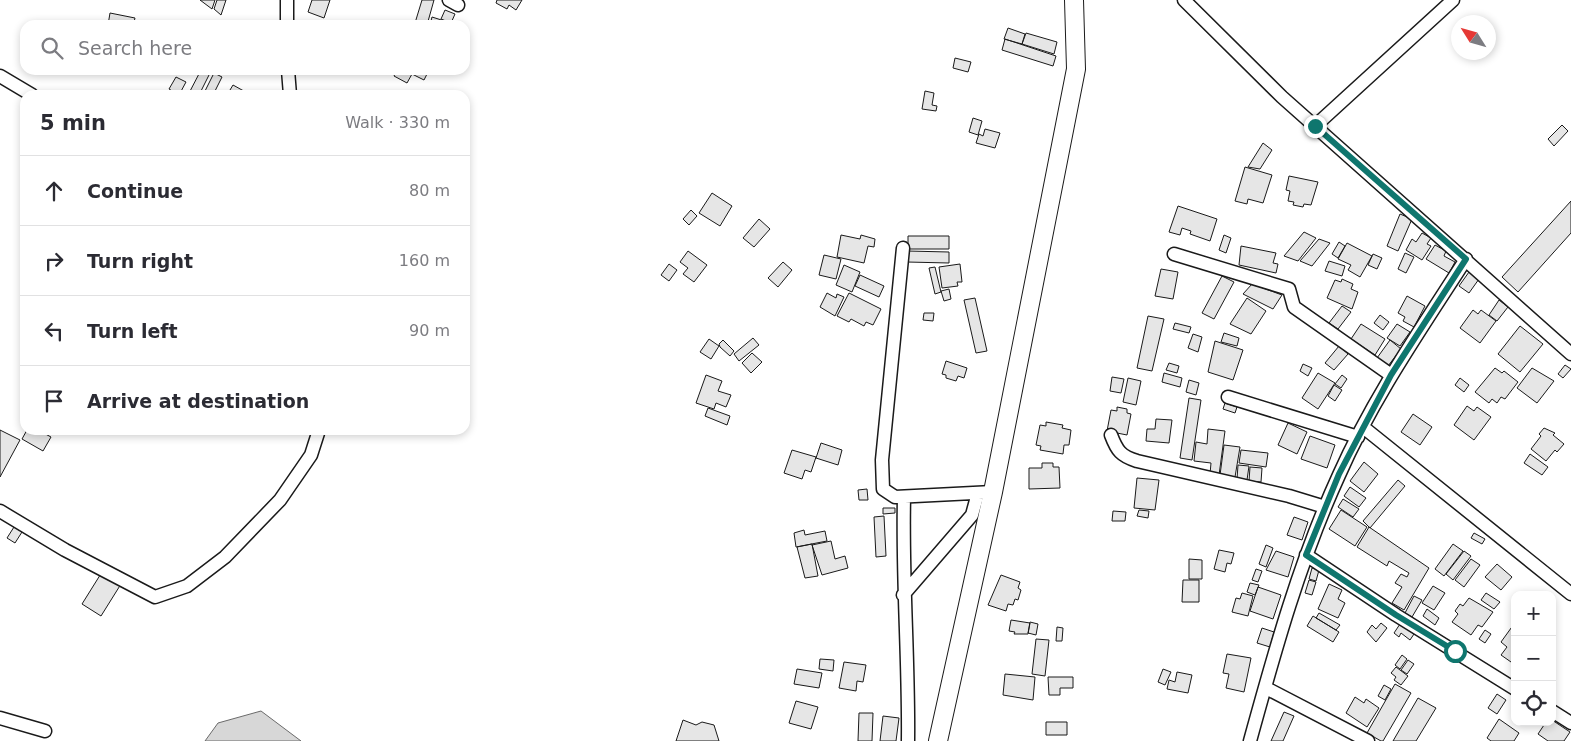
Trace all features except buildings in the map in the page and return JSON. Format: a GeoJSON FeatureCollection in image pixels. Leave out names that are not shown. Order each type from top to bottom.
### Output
{"type":"FeatureCollection","features":[{"type":"Feature","properties":{"kind":"street"},"geometry":{"type":"LineString","coordinates":[[287,0],[287,20]]}},
{"type":"Feature","properties":{"kind":"street"},"geometry":{"type":"LineString","coordinates":[[938,741],[985,492],[1076,69],[1074,0]]}},
{"type":"Feature","properties":{"kind":"street"},"geometry":{"type":"LineString","coordinates":[[1184,0],[1282,97],[1571,354]]}},
{"type":"Feature","properties":{"kind":"street"},"geometry":{"type":"LineString","coordinates":[[1315,126],[1453,0]]}},
{"type":"Feature","properties":{"kind":"street"},"geometry":{"type":"LineString","coordinates":[[288,75],[290,90]]}},
{"type":"Feature","properties":{"kind":"street"},"geometry":{"type":"LineString","coordinates":[[0,76],[24,90]]}},
{"type":"Feature","properties":{"kind":"street"},"geometry":{"type":"LineString","coordinates":[[903,248],[882,460],[883,489],[895,498],[985,492]]}},
{"type":"Feature","properties":{"kind":"street"},"geometry":{"type":"LineString","coordinates":[[1174,254],[1289,288],[1294,307],[1391,375]]}},
{"type":"Feature","properties":{"kind":"street"},"geometry":{"type":"LineString","coordinates":[[1255,738],[1283,623],[1306,555],[1339,474],[1391,375],[1466,259]]}},
{"type":"Feature","properties":{"kind":"street"},"geometry":{"type":"LineString","coordinates":[[1228,397],[1361,432],[1571,594]]}},
{"type":"Feature","properties":{"kind":"street"},"geometry":{"type":"LineString","coordinates":[[0,511],[65,550],[155,598],[187,586],[232,550],[280,500],[311,456],[317,435]]}},
{"type":"Feature","properties":{"kind":"street"},"geometry":{"type":"LineString","coordinates":[[1111,435],[1116,450],[1124,457],[1289,496],[1325,507]]}},
{"type":"Feature","properties":{"kind":"street"},"geometry":{"type":"LineString","coordinates":[[903,595],[972,515],[985,492]]}},
{"type":"Feature","properties":{"kind":"street"},"geometry":{"type":"LineString","coordinates":[[904,498],[903,595],[908,638],[908,741]]}},
{"type":"Feature","properties":{"kind":"street"},"geometry":{"type":"LineString","coordinates":[[1306,555],[1396,615],[1511,687]]}},
{"type":"Feature","properties":{"kind":"street"},"geometry":{"type":"LineString","coordinates":[[1266,688],[1368,741]]}},
{"type":"Feature","properties":{"kind":"street"},"geometry":{"type":"LineString","coordinates":[[1556,713],[1571,722]]}},
{"type":"Feature","properties":{"kind":"street"},"geometry":{"type":"LineString","coordinates":[[0,718],[45,731]]}},
{"type":"Feature","properties":{"kind":"shaded area"},"geometry":{"type":"Polygon","coordinates":[[[261,711],[301,741],[205,741],[218,723],[261,711]]]}},
{"type":"Feature","properties":{"kind":"route"},"geometry":{"type":"LineString","coordinates":[[1315,126],[1466,259],[1391,375],[1339,474],[1306,555],[1396,615],[1455,651]]}}]}
